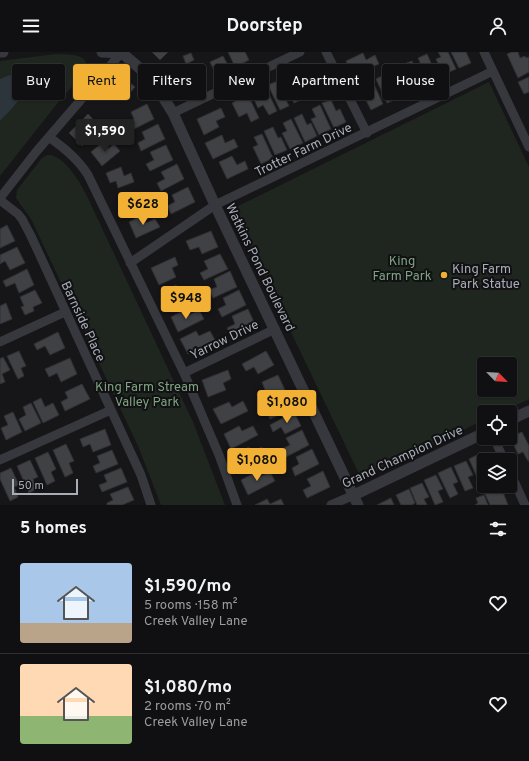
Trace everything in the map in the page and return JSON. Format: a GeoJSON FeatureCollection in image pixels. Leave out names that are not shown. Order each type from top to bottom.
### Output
{"type":"FeatureCollection","features":[{"type":"Feature","properties":{"kind":"street"},"geometry":{"type":"LineString","coordinates":[[102,52],[121,52]]}},
{"type":"Feature","properties":{"kind":"street"},"geometry":{"type":"LineString","coordinates":[[0,199],[49,137],[121,52]]}},
{"type":"Feature","properties":{"kind":"street","name":"Watkins Pond Boulevard"},"geometry":{"type":"LineString","coordinates":[[121,52],[152,79],[173,113],[215,205],[358,505]]}},
{"type":"Feature","properties":{"kind":"street"},"geometry":{"type":"LineString","coordinates":[[173,113],[300,52]]}},
{"type":"Feature","properties":{"kind":"street"},"geometry":{"type":"LineString","coordinates":[[326,52],[366,133]]}},
{"type":"Feature","properties":{"kind":"street"},"geometry":{"type":"LineString","coordinates":[[484,52],[529,147]]}},
{"type":"Feature","properties":{"kind":"street","name":"Trotter Farm Drive"},"geometry":{"type":"LineString","coordinates":[[130,263],[215,205],[493,71]]}},
{"type":"Feature","properties":{"kind":"street"},"geometry":{"type":"LineString","coordinates":[[49,137],[65,149],[82,166],[184,373],[219,455],[237,505]]}},
{"type":"Feature","properties":{"kind":"street","name":"Barnside Place"},"geometry":{"type":"LineString","coordinates":[[0,199],[22,219],[141,475],[151,505]]}},
{"type":"Feature","properties":{"kind":"street"},"geometry":{"type":"LineString","coordinates":[[0,342],[65,312]]}},
{"type":"Feature","properties":{"kind":"street","name":"Yarrow Drive"},"geometry":{"type":"LineString","coordinates":[[184,373],[275,329]]}},
{"type":"Feature","properties":{"kind":"street"},"geometry":{"type":"LineString","coordinates":[[0,460],[111,410]]}},
{"type":"Feature","properties":{"kind":"street"},"geometry":{"type":"LineString","coordinates":[[517,417],[529,411]]}},
{"type":"Feature","properties":{"kind":"street","name":"Grand Champion Drive"},"geometry":{"type":"LineString","coordinates":[[331,505],[477,436]]}},
{"type":"Feature","properties":{"kind":"street"},"geometry":{"type":"LineString","coordinates":[[517,487],[525,505]]}},
{"type":"Feature","properties":{"kind":"green space"},"geometry":{"type":"Polygon","coordinates":[[[56,54],[81,57],[87,64],[73,64],[73,86],[65,94],[65,64],[12,64],[12,100],[60,100],[0,176],[0,61],[56,54]]]}},
{"type":"Feature","properties":{"kind":"green space","name":"King Farm Park"},"geometry":{"type":"Polygon","coordinates":[[[489,82],[529,167],[529,399],[517,405],[477,405],[477,423],[361,478],[232,209],[489,82]]]}},
{"type":"Feature","properties":{"kind":"green space","name":"King Farm Stream Valley Park"},"geometry":{"type":"Polygon","coordinates":[[[47,155],[53,156],[65,163],[80,183],[86,194],[193,422],[225,505],[161,505],[138,446],[31,219],[16,198],[17,190],[42,158],[47,155]]]}},
{"type":"Feature","properties":{"kind":"shaded area"},"geometry":{"type":"Polygon","coordinates":[[[12,74],[12,100],[19,100],[0,121],[0,79],[12,74]]]}},
{"type":"Feature","properties":{"kind":"building"},"geometry":{"type":"Polygon","coordinates":[[[152,52],[168,52],[160,60],[152,52]]]}},
{"type":"Feature","properties":{"kind":"building"},"geometry":{"type":"Polygon","coordinates":[[[228,52],[245,52],[249,60],[241,64],[234,64],[228,52]]]}},
{"type":"Feature","properties":{"kind":"building"},"geometry":{"type":"Polygon","coordinates":[[[438,52],[448,52],[456,69],[449,72],[449,64],[438,64],[436,59],[441,57],[438,52]]]}},
{"type":"Feature","properties":{"kind":"building"},"geometry":{"type":"Polygon","coordinates":[[[451,52],[466,52],[471,63],[459,68],[451,52]]]}},
{"type":"Feature","properties":{"kind":"building"},"geometry":{"type":"Polygon","coordinates":[[[518,52],[520,58],[525,56],[526,58],[529,57],[529,72],[518,78],[507,54],[518,52]]]}},
{"type":"Feature","properties":{"kind":"building"},"geometry":{"type":"Polygon","coordinates":[[[191,53],[194,60],[186,64],[183,56],[191,53]]]}},
{"type":"Feature","properties":{"kind":"building"},"geometry":{"type":"Polygon","coordinates":[[[363,53],[366,60],[375,55],[379,64],[374,66],[374,64],[347,64],[346,61],[363,53]]]}},
{"type":"Feature","properties":{"kind":"building"},"geometry":{"type":"Polygon","coordinates":[[[427,54],[432,64],[421,64],[418,58],[427,54]]]}},
{"type":"Feature","properties":{"kind":"building"},"geometry":{"type":"Polygon","coordinates":[[[223,56],[227,64],[214,64],[214,70],[210,62],[223,56]]]}},
{"type":"Feature","properties":{"kind":"building"},"geometry":{"type":"Polygon","coordinates":[[[412,61],[414,64],[404,64],[412,61]]]}},
{"type":"Feature","properties":{"kind":"building"},"geometry":{"type":"Polygon","coordinates":[[[382,76],[382,92],[376,79],[382,76]]]}},
{"type":"Feature","properties":{"kind":"building"},"geometry":{"type":"Polygon","coordinates":[[[529,77],[529,92],[524,94],[518,82],[529,77]]]}},
{"type":"Feature","properties":{"kind":"building"},"geometry":{"type":"Polygon","coordinates":[[[277,81],[277,100],[286,100],[289,106],[280,110],[269,85],[277,81]]]}},
{"type":"Feature","properties":{"kind":"building"},"geometry":{"type":"Polygon","coordinates":[[[130,83],[135,87],[130,93],[130,83]]]}},
{"type":"Feature","properties":{"kind":"building"},"geometry":{"type":"Polygon","coordinates":[[[374,84],[383,104],[371,110],[366,100],[374,100],[374,84]]]}},
{"type":"Feature","properties":{"kind":"building"},"geometry":{"type":"Polygon","coordinates":[[[269,94],[277,111],[269,115],[263,105],[258,108],[254,100],[269,100],[269,94]]]}},
{"type":"Feature","properties":{"kind":"building"},"geometry":{"type":"Polygon","coordinates":[[[238,100],[250,100],[259,118],[251,122],[247,113],[239,117],[232,103],[238,100]]]}},
{"type":"Feature","properties":{"kind":"building"},"geometry":{"type":"Polygon","coordinates":[[[293,100],[301,100],[294,103],[293,100]]]}},
{"type":"Feature","properties":{"kind":"building"},"geometry":{"type":"Polygon","coordinates":[[[331,100],[336,111],[340,109],[346,122],[334,128],[322,103],[331,100]]]}},
{"type":"Feature","properties":{"kind":"building"},"geometry":{"type":"Polygon","coordinates":[[[386,100],[394,100],[387,103],[386,100]]]}},
{"type":"Feature","properties":{"kind":"building"},"geometry":{"type":"Polygon","coordinates":[[[147,104],[154,119],[130,131],[127,123],[134,119],[131,112],[147,104]]]}},
{"type":"Feature","properties":{"kind":"building"},"geometry":{"type":"Polygon","coordinates":[[[320,105],[331,129],[319,135],[311,119],[316,117],[312,109],[320,105]]]}},
{"type":"Feature","properties":{"kind":"building"},"geometry":{"type":"Polygon","coordinates":[[[221,108],[225,117],[216,121],[219,127],[204,135],[197,119],[221,108]]]}},
{"type":"Feature","properties":{"kind":"building"},"geometry":{"type":"Polygon","coordinates":[[[88,114],[95,121],[89,127],[94,133],[82,146],[69,133],[88,114]]]}},
{"type":"Feature","properties":{"kind":"building"},"geometry":{"type":"Polygon","coordinates":[[[302,114],[307,125],[311,123],[317,136],[305,142],[294,118],[302,114]]]}},
{"type":"Feature","properties":{"kind":"building"},"geometry":{"type":"Polygon","coordinates":[[[291,119],[303,143],[290,149],[282,133],[287,131],[283,123],[291,119]]]}},
{"type":"Feature","properties":{"kind":"building"},"geometry":{"type":"Polygon","coordinates":[[[158,124],[165,139],[141,151],[138,143],[145,139],[142,132],[158,124]]]}},
{"type":"Feature","properties":{"kind":"building"},"geometry":{"type":"Polygon","coordinates":[[[273,127],[278,138],[281,137],[287,150],[275,155],[264,131],[273,127]]]}},
{"type":"Feature","properties":{"kind":"building"},"geometry":{"type":"Polygon","coordinates":[[[262,134],[273,158],[261,164],[253,147],[258,145],[254,137],[262,134]]]}},
{"type":"Feature","properties":{"kind":"building"},"geometry":{"type":"Polygon","coordinates":[[[222,135],[225,143],[234,139],[238,147],[213,159],[205,143],[222,135]]]}},
{"type":"Feature","properties":{"kind":"building"},"geometry":{"type":"Polygon","coordinates":[[[103,142],[108,149],[114,144],[120,151],[102,166],[91,152],[103,142]]]}},
{"type":"Feature","properties":{"kind":"building"},"geometry":{"type":"Polygon","coordinates":[[[166,145],[173,160],[150,171],[146,164],[154,160],[150,152],[166,145]]]}},
{"type":"Feature","properties":{"kind":"building"},"geometry":{"type":"Polygon","coordinates":[[[232,156],[237,165],[245,161],[248,169],[227,179],[219,162],[232,156]]]}},
{"type":"Feature","properties":{"kind":"building"},"geometry":{"type":"Polygon","coordinates":[[[177,164],[184,179],[161,191],[157,183],[165,179],[161,172],[177,164]]]}},
{"type":"Feature","properties":{"kind":"building"},"geometry":{"type":"Polygon","coordinates":[[[121,167],[124,176],[131,173],[134,182],[118,188],[116,181],[110,183],[106,173],[121,167]]]}},
{"type":"Feature","properties":{"kind":"building"},"geometry":{"type":"Polygon","coordinates":[[[188,187],[195,202],[171,214],[167,206],[175,202],[172,195],[188,187]]]}},
{"type":"Feature","properties":{"kind":"building"},"geometry":{"type":"Polygon","coordinates":[[[131,193],[134,201],[144,197],[147,205],[125,214],[119,199],[131,193]]]}},
{"type":"Feature","properties":{"kind":"building"},"geometry":{"type":"Polygon","coordinates":[[[142,215],[146,223],[155,219],[160,227],[136,238],[129,222],[142,215]]]}},
{"type":"Feature","properties":{"kind":"building"},"geometry":{"type":"Polygon","coordinates":[[[7,225],[15,241],[0,248],[0,229],[7,225]]]}},
{"type":"Feature","properties":{"kind":"building"},"geometry":{"type":"Polygon","coordinates":[[[211,231],[218,247],[202,254],[199,247],[190,250],[186,241],[211,231]]]}},
{"type":"Feature","properties":{"kind":"building"},"geometry":{"type":"Polygon","coordinates":[[[17,247],[25,263],[10,270],[5,261],[0,264],[0,255],[17,247]]]}},
{"type":"Feature","properties":{"kind":"building"},"geometry":{"type":"Polygon","coordinates":[[[220,254],[228,269],[204,280],[200,273],[208,269],[204,261],[220,254]]]}},
{"type":"Feature","properties":{"kind":"building"},"geometry":{"type":"Polygon","coordinates":[[[175,257],[178,265],[172,268],[176,277],[159,285],[151,268],[175,257]]]}},
{"type":"Feature","properties":{"kind":"building"},"geometry":{"type":"Polygon","coordinates":[[[27,269],[34,285],[19,293],[15,283],[6,287],[3,281],[27,269]]]}},
{"type":"Feature","properties":{"kind":"building"},"geometry":{"type":"Polygon","coordinates":[[[230,271],[237,287],[213,298],[209,290],[217,287],[214,279],[230,271]]]}},
{"type":"Feature","properties":{"kind":"building"},"geometry":{"type":"Polygon","coordinates":[[[176,285],[181,294],[187,291],[191,300],[174,308],[170,300],[167,302],[162,292],[176,285]]]}},
{"type":"Feature","properties":{"kind":"building"},"geometry":{"type":"Polygon","coordinates":[[[35,290],[42,303],[33,307],[34,311],[25,315],[21,307],[24,306],[20,297],[35,290]]]}},
{"type":"Feature","properties":{"kind":"building"},"geometry":{"type":"Polygon","coordinates":[[[239,290],[246,305],[222,317],[218,309],[226,305],[223,298],[239,290]]]}},
{"type":"Feature","properties":{"kind":"building"},"geometry":{"type":"Polygon","coordinates":[[[6,303],[12,319],[0,324],[0,306],[6,303]]]}},
{"type":"Feature","properties":{"kind":"building"},"geometry":{"type":"Polygon","coordinates":[[[187,309],[189,315],[199,310],[204,319],[178,332],[171,317],[187,309]]]}},
{"type":"Feature","properties":{"kind":"building"},"geometry":{"type":"Polygon","coordinates":[[[248,309],[255,324],[231,335],[227,328],[235,324],[232,316],[248,309]]]}},
{"type":"Feature","properties":{"kind":"building"},"geometry":{"type":"Polygon","coordinates":[[[196,331],[199,336],[210,331],[215,340],[188,354],[180,339],[196,331]]]}},
{"type":"Feature","properties":{"kind":"building"},"geometry":{"type":"Polygon","coordinates":[[[58,332],[65,348],[50,355],[45,346],[37,350],[34,344],[58,332]]]}},
{"type":"Feature","properties":{"kind":"building"},"geometry":{"type":"Polygon","coordinates":[[[19,351],[26,366],[21,368],[24,376],[18,379],[7,356],[19,351]]]}},
{"type":"Feature","properties":{"kind":"building"},"geometry":{"type":"Polygon","coordinates":[[[266,351],[274,365],[258,374],[254,367],[246,371],[242,364],[266,351]]]}},
{"type":"Feature","properties":{"kind":"building"},"geometry":{"type":"Polygon","coordinates":[[[3,357],[10,370],[2,374],[5,382],[0,384],[0,359],[3,357]]]}},
{"type":"Feature","properties":{"kind":"building"},"geometry":{"type":"Polygon","coordinates":[[[70,358],[77,374],[61,382],[57,373],[49,377],[45,369],[70,358]]]}},
{"type":"Feature","properties":{"kind":"building"},"geometry":{"type":"Polygon","coordinates":[[[228,370],[231,379],[223,383],[226,390],[208,397],[202,380],[228,370]]]}},
{"type":"Feature","properties":{"kind":"building"},"geometry":{"type":"Polygon","coordinates":[[[278,375],[285,390],[261,401],[257,394],[265,390],[262,382],[278,375]]]}},
{"type":"Feature","properties":{"kind":"building"},"geometry":{"type":"Polygon","coordinates":[[[82,384],[90,399],[65,411],[61,402],[68,398],[65,392],[82,384]]]}},
{"type":"Feature","properties":{"kind":"building"},"geometry":{"type":"Polygon","coordinates":[[[286,392],[294,408],[270,419],[266,411],[274,408],[270,400],[286,392]]]}},
{"type":"Feature","properties":{"kind":"building"},"geometry":{"type":"Polygon","coordinates":[[[41,398],[45,407],[53,403],[59,415],[43,423],[33,402],[41,398]]]}},
{"type":"Feature","properties":{"kind":"building"},"geometry":{"type":"Polygon","coordinates":[[[243,401],[248,411],[221,424],[213,409],[229,402],[232,407],[243,401]]]}},
{"type":"Feature","properties":{"kind":"building"},"geometry":{"type":"Polygon","coordinates":[[[31,403],[41,423],[25,431],[19,419],[26,415],[23,407],[31,403]]]}},
{"type":"Feature","properties":{"kind":"building"},"geometry":{"type":"Polygon","coordinates":[[[13,412],[22,432],[6,440],[1,428],[8,425],[4,416],[13,412]]]}},
{"type":"Feature","properties":{"kind":"building"},"geometry":{"type":"Polygon","coordinates":[[[294,412],[301,426],[285,434],[281,427],[273,432],[270,425],[294,412]]]}},
{"type":"Feature","properties":{"kind":"building"},"geometry":{"type":"Polygon","coordinates":[[[239,426],[242,431],[253,426],[258,435],[231,449],[224,434],[239,426]]]}},
{"type":"Feature","properties":{"kind":"building"},"geometry":{"type":"Polygon","coordinates":[[[105,429],[111,445],[93,452],[90,444],[83,447],[80,439],[105,429]]]}},
{"type":"Feature","properties":{"kind":"building"},"geometry":{"type":"Polygon","coordinates":[[[302,430],[309,445],[286,457],[282,449],[290,445],[286,438],[302,430]]]}},
{"type":"Feature","properties":{"kind":"building"},"geometry":{"type":"Polygon","coordinates":[[[522,432],[529,446],[529,461],[523,452],[518,454],[514,445],[517,445],[517,434],[522,432]]]}},
{"type":"Feature","properties":{"kind":"building"},"geometry":{"type":"Polygon","coordinates":[[[66,444],[74,461],[69,463],[73,473],[65,477],[53,450],[66,444]]]}},
{"type":"Feature","properties":{"kind":"building"},"geometry":{"type":"Polygon","coordinates":[[[249,447],[251,452],[262,447],[267,456],[240,470],[233,455],[249,447]]]}},
{"type":"Feature","properties":{"kind":"building"},"geometry":{"type":"Polygon","coordinates":[[[312,449],[319,464],[295,476],[292,468],[299,464],[296,457],[312,449]]]}},
{"type":"Feature","properties":{"kind":"building"},"geometry":{"type":"Polygon","coordinates":[[[112,450],[118,464],[96,473],[93,466],[100,463],[97,456],[112,450]]]}},
{"type":"Feature","properties":{"kind":"building"},"geometry":{"type":"Polygon","coordinates":[[[48,452],[56,469],[51,472],[55,481],[47,485],[35,458],[48,452]]]}},
{"type":"Feature","properties":{"kind":"building"},"geometry":{"type":"Polygon","coordinates":[[[477,455],[477,477],[469,459],[477,455]]]}},
{"type":"Feature","properties":{"kind":"building"},"geometry":{"type":"Polygon","coordinates":[[[30,460],[38,477],[33,479],[37,489],[29,493],[17,466],[30,460]]]}},
{"type":"Feature","properties":{"kind":"building"},"geometry":{"type":"Polygon","coordinates":[[[466,461],[473,475],[468,477],[473,488],[465,491],[454,466],[466,461]]]}},
{"type":"Feature","properties":{"kind":"building"},"geometry":{"type":"Polygon","coordinates":[[[451,467],[458,482],[453,484],[458,494],[450,498],[438,473],[451,467]]]}},
{"type":"Feature","properties":{"kind":"building"},"geometry":{"type":"Polygon","coordinates":[[[11,468],[19,485],[14,487],[18,497],[10,501],[0,479],[0,473],[11,468]]]}},
{"type":"Feature","properties":{"kind":"building"},"geometry":{"type":"Polygon","coordinates":[[[121,468],[127,482],[102,492],[99,485],[107,482],[104,475],[121,468]]]}},
{"type":"Feature","properties":{"kind":"building"},"geometry":{"type":"Polygon","coordinates":[[[323,471],[330,487],[307,498],[303,490],[311,486],[307,479],[323,471]]]}},
{"type":"Feature","properties":{"kind":"building"},"geometry":{"type":"Polygon","coordinates":[[[256,472],[259,477],[270,472],[275,481],[248,495],[241,480],[256,472]]]}},
{"type":"Feature","properties":{"kind":"building"},"geometry":{"type":"Polygon","coordinates":[[[436,475],[443,489],[438,491],[443,502],[435,505],[424,480],[436,475]]]}},
{"type":"Feature","properties":{"kind":"building"},"geometry":{"type":"Polygon","coordinates":[[[422,483],[429,497],[424,499],[427,505],[417,505],[410,488],[422,483]]]}},
{"type":"Feature","properties":{"kind":"building"},"geometry":{"type":"Polygon","coordinates":[[[128,487],[134,500],[122,505],[107,505],[107,503],[113,500],[110,494],[128,487]]]}},
{"type":"Feature","properties":{"kind":"building"},"geometry":{"type":"Polygon","coordinates":[[[409,489],[415,503],[412,505],[401,505],[396,495],[409,489]]]}},
{"type":"Feature","properties":{"kind":"building"},"geometry":{"type":"Polygon","coordinates":[[[503,493],[508,505],[490,505],[485,494],[503,493]]]}},
{"type":"Feature","properties":{"kind":"building"},"geometry":{"type":"Polygon","coordinates":[[[484,495],[488,505],[475,505],[478,503],[476,498],[484,495]]]}},
{"type":"Feature","properties":{"kind":"building"},"geometry":{"type":"Polygon","coordinates":[[[391,498],[394,505],[377,505],[391,498]]]}},
{"type":"Feature","properties":{"kind":"building"},"geometry":{"type":"Polygon","coordinates":[[[267,499],[270,504],[281,499],[284,505],[255,505],[267,499]]]}},
{"type":"Feature","properties":{"kind":"place","name":"King Farm Park Statue"},"geometry":{"type":"Point","coordinates":[444,275]}}]}
